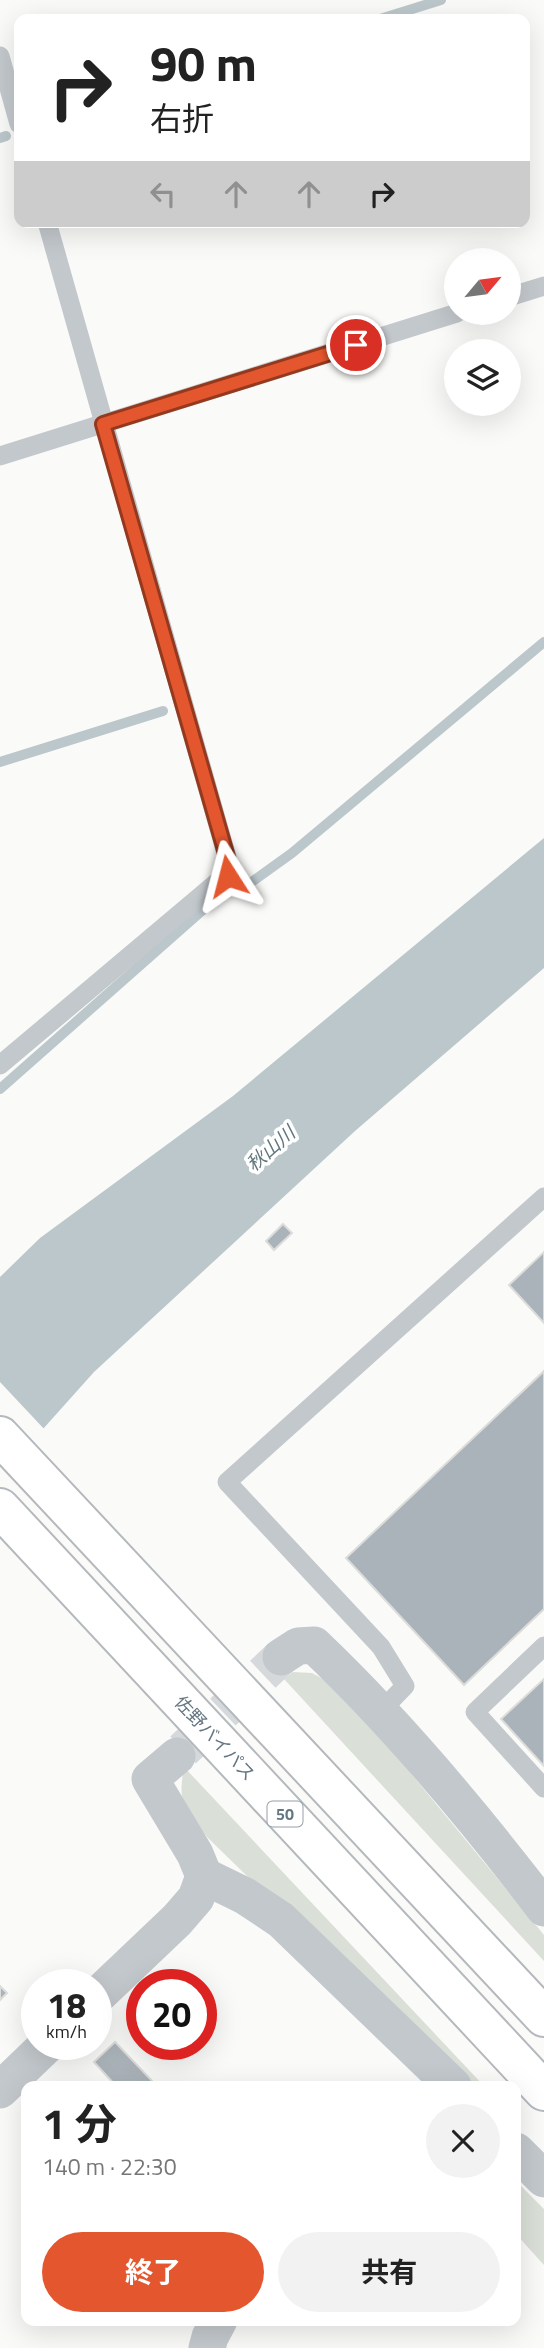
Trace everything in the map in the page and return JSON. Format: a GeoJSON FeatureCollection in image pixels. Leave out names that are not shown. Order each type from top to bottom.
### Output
{"type":"FeatureCollection","features":[{"type":"Feature","properties":{"kind":"highway"},"geometry":{"type":"LineString","coordinates":[[0,1436],[544,2017]]}},
{"type":"Feature","properties":{"kind":"highway","name":"佐野バイパス"},"geometry":{"type":"LineString","coordinates":[[0,1508],[544,2091]]}},
{"type":"Feature","properties":{"kind":"street"},"geometry":{"type":"LineString","coordinates":[[281,1657],[298,1646],[314,1645],[380,1712],[496,1845],[544,1909]]}},
{"type":"Feature","properties":{"kind":"street"},"geometry":{"type":"LineString","coordinates":[[177,1756],[150,1779],[195,1854],[204,1876],[245,1896],[281,1920],[448,2081]]}},
{"type":"Feature","properties":{"kind":"street"},"geometry":{"type":"LineString","coordinates":[[112,1982],[177,1920],[196,1898],[204,1876]]}},
{"type":"Feature","properties":{"kind":"street"},"geometry":{"type":"LineString","coordinates":[[0,2090],[31,2060]]}},
{"type":"Feature","properties":{"kind":"street"},"geometry":{"type":"LineString","coordinates":[[521,2156],[544,2179]]}},
{"type":"Feature","properties":{"kind":"street"},"geometry":{"type":"LineString","coordinates":[[207,2348],[216,2326]]}},
{"type":"Feature","properties":{"kind":"lane"},"geometry":{"type":"LineString","coordinates":[[0,56],[14,106]]}},
{"type":"Feature","properties":{"kind":"lane"},"geometry":{"type":"LineString","coordinates":[[0,1065],[216,883],[228,876],[227,857],[49,228]]}},
{"type":"Feature","properties":{"kind":"lane"},"geometry":{"type":"LineString","coordinates":[[522,293],[544,286]]}},
{"type":"Feature","properties":{"kind":"lane"},"geometry":{"type":"LineString","coordinates":[[0,456],[444,317]]}},
{"type":"Feature","properties":{"kind":"lane"},"geometry":{"type":"LineString","coordinates":[[380,1712],[405,1686],[382,1647],[227,1482],[544,1197]]}},
{"type":"Feature","properties":{"kind":"lane"},"geometry":{"type":"LineString","coordinates":[[544,1646],[475,1712],[544,1788]]}},
{"type":"Feature","properties":{"kind":"shaded area"},"geometry":{"type":"Polygon","coordinates":[[[293,1672],[312,1673],[325,1680],[394,1753],[544,1935],[544,1961],[284,1679],[293,1672]]]}},
{"type":"Feature","properties":{"kind":"shaded area"},"geometry":{"type":"Polygon","coordinates":[[[184,1767],[479,2081],[457,2081],[208,1838],[185,1806],[182,1780],[184,1767]]]}},
{"type":"Feature","properties":{"kind":"shaded area"},"geometry":{"type":"Polygon","coordinates":[[[521,2186],[544,2209],[544,2265],[521,2240],[521,2186]]]}},
{"type":"Feature","properties":{"kind":"water","name":"秋山川"},"geometry":{"type":"Polygon","coordinates":[[[544,838],[544,968],[355,1131],[94,1372],[0,1477],[0,1277],[40,1238],[233,1096],[544,838]]]}},
{"type":"Feature","properties":{"kind":"pier"},"geometry":{"type":"Polygon","coordinates":[[[0,1382],[46,1431],[0,1481],[0,1382]]]}},
{"type":"Feature","properties":{"kind":"building"},"geometry":{"type":"Polygon","coordinates":[[[283,1224],[292,1233],[274,1250],[266,1241],[283,1224]]]}},
{"type":"Feature","properties":{"kind":"building"},"geometry":{"type":"Polygon","coordinates":[[[544,1252],[544,1323],[509,1285],[544,1252]]]}},
{"type":"Feature","properties":{"kind":"building"},"geometry":{"type":"Polygon","coordinates":[[[544,1371],[544,1609],[464,1685],[346,1558],[544,1371]]]}},
{"type":"Feature","properties":{"kind":"building"},"geometry":{"type":"Polygon","coordinates":[[[544,1679],[544,1766],[501,1719],[544,1679]]]}},
{"type":"Feature","properties":{"kind":"building"},"geometry":{"type":"Polygon","coordinates":[[[0,1986],[7,1993],[0,2000],[0,1986]]]}},
{"type":"Feature","properties":{"kind":"building"},"geometry":{"type":"Polygon","coordinates":[[[115,2042],[126,2054],[126,2060],[132,2060],[152,2081],[111,2081],[94,2062],[112,2060],[112,2045],[115,2042]]]}},
{"type":"Feature","properties":{"kind":"waterway"},"geometry":{"type":"LineString","coordinates":[[396,14],[441,0]]}},
{"type":"Feature","properties":{"kind":"waterway"},"geometry":{"type":"LineString","coordinates":[[0,138],[6,136]]}},
{"type":"Feature","properties":{"kind":"waterway"},"geometry":{"type":"LineString","coordinates":[[253,881],[292,853],[544,642]]}},
{"type":"Feature","properties":{"kind":"waterway"},"geometry":{"type":"LineString","coordinates":[[0,762],[163,711]]}},
{"type":"Feature","properties":{"kind":"waterway"},"geometry":{"type":"LineString","coordinates":[[0,1089],[205,908]]}},
{"type":"Feature","properties":{"kind":"tunnel"},"geometry":{"type":"LineString","coordinates":[[183,1750],[281,1657]]}},
{"type":"Feature","properties":{"kind":"route"},"geometry":{"type":"LineString","coordinates":[[228,876],[227,857],[103,424],[356,345]]}}]}
